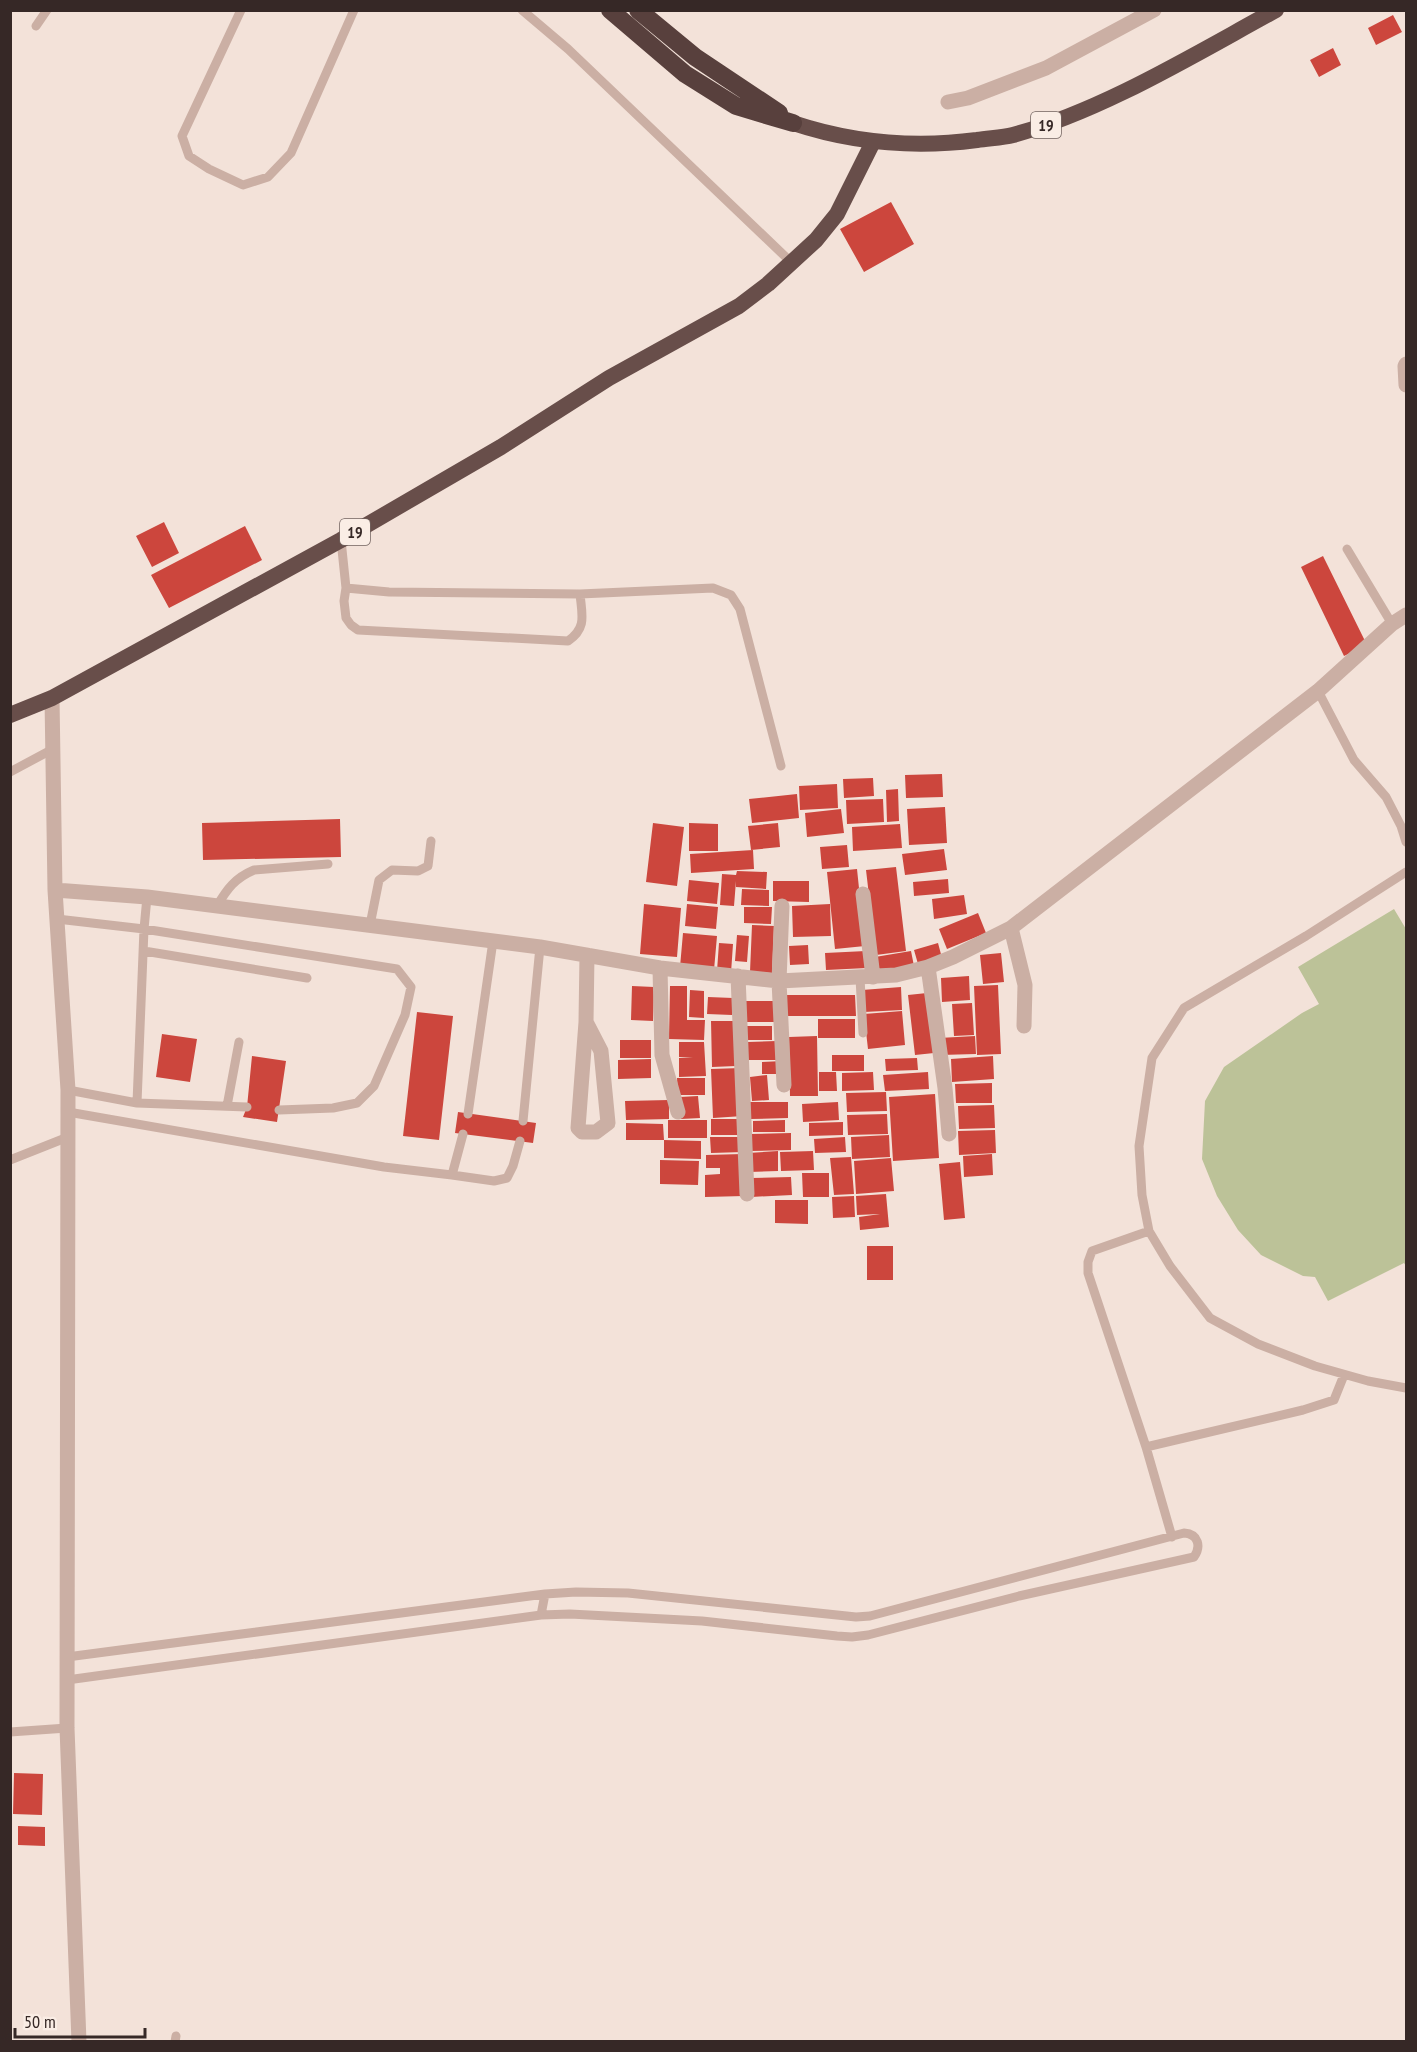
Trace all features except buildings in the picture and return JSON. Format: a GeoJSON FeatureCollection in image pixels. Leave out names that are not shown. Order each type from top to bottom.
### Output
{"type":"FeatureCollection","features":[{"type":"Feature","properties":{"kind":"highway"},"geometry":{"type":"LineString","coordinates":[[610,10],[685,74],[736,106],[793,123]]}},
{"type":"Feature","properties":{"kind":"highway"},"geometry":{"type":"LineString","coordinates":[[638,10],[694,57],[793,123]]}},
{"type":"Feature","properties":{"kind":"highway","name":"19"},"geometry":{"type":"LineString","coordinates":[[793,123],[823,133],[873,142],[946,144],[1010,135],[1045,126],[1125,90],[1276,10]]}},
{"type":"Feature","properties":{"kind":"highway","name":"19"},"geometry":{"type":"LineString","coordinates":[[10,715],[52,698],[341,540],[501,447],[609,378],[739,306],[792,263],[816,240],[837,214],[873,142]]}},
{"type":"Feature","properties":{"kind":"street"},"geometry":{"type":"LineString","coordinates":[[948,102],[968,98],[1046,68],[1154,10]]}},
{"type":"Feature","properties":{"kind":"street"},"geometry":{"type":"LineString","coordinates":[[1407,364],[1405,366],[1407,385]]}},
{"type":"Feature","properties":{"kind":"street"},"geometry":{"type":"LineString","coordinates":[[55,890],[147,897],[370,925],[540,947],[660,968],[779,981],[896,975],[928,967],[954,957],[1011,928],[1318,692],[1392,624],[1407,615]]}},
{"type":"Feature","properties":{"kind":"street"},"geometry":{"type":"LineString","coordinates":[[52,698],[55,890],[68,1090],[67,1728],[79,2042]]}},
{"type":"Feature","properties":{"kind":"street"},"geometry":{"type":"LineString","coordinates":[[863,894],[866,977]]}},
{"type":"Feature","properties":{"kind":"street"},"geometry":{"type":"LineString","coordinates":[[782,906],[779,981],[784,1085]]}},
{"type":"Feature","properties":{"kind":"street"},"geometry":{"type":"LineString","coordinates":[[1011,928],[1025,985],[1024,1026]]}},
{"type":"Feature","properties":{"kind":"street"},"geometry":{"type":"LineString","coordinates":[[586,955],[586,1022],[578,1128],[582,1132],[596,1132],[608,1123],[605,1083],[601,1051],[586,1022]]}},
{"type":"Feature","properties":{"kind":"street"},"geometry":{"type":"LineString","coordinates":[[928,967],[949,1134]]}},
{"type":"Feature","properties":{"kind":"street"},"geometry":{"type":"LineString","coordinates":[[660,968],[662,1055],[678,1112]]}},
{"type":"Feature","properties":{"kind":"street"},"geometry":{"type":"LineString","coordinates":[[738,976],[747,1194]]}},
{"type":"Feature","properties":{"kind":"lane"},"geometry":{"type":"LineString","coordinates":[[36,26],[47,10]]}},
{"type":"Feature","properties":{"kind":"lane"},"geometry":{"type":"LineString","coordinates":[[241,10],[182,136],[189,156],[209,169],[243,185],[268,177],[291,153],[354,10]]}},
{"type":"Feature","properties":{"kind":"lane"},"geometry":{"type":"LineString","coordinates":[[522,10],[568,49],[792,263]]}},
{"type":"Feature","properties":{"kind":"lane"},"geometry":{"type":"LineString","coordinates":[[341,540],[346,588],[344,601],[346,618],[358,630],[568,641],[579,634],[583,621],[580,594]]}},
{"type":"Feature","properties":{"kind":"lane"},"geometry":{"type":"LineString","coordinates":[[1347,549],[1392,624]]}},
{"type":"Feature","properties":{"kind":"lane"},"geometry":{"type":"LineString","coordinates":[[346,588],[400,592],[580,594],[713,588],[731,595],[740,609],[781,766]]}},
{"type":"Feature","properties":{"kind":"lane"},"geometry":{"type":"LineString","coordinates":[[1318,692],[1354,760],[1386,798],[1407,842]]}},
{"type":"Feature","properties":{"kind":"lane"},"geometry":{"type":"LineString","coordinates":[[10,772],[52,749]]}},
{"type":"Feature","properties":{"kind":"lane"},"geometry":{"type":"LineString","coordinates":[[370,925],[378,880],[392,870],[418,871],[428,866],[431,841]]}},
{"type":"Feature","properties":{"kind":"lane"},"geometry":{"type":"LineString","coordinates":[[217,906],[229,886],[244,874],[254,870],[328,864]]}},
{"type":"Feature","properties":{"kind":"lane"},"geometry":{"type":"LineString","coordinates":[[1407,872],[1306,936],[1184,1008],[1152,1058],[1139,1146],[1142,1195],[1149,1231],[1170,1266],[1210,1318],[1258,1344],[1315,1366],[1368,1381],[1407,1388]]}},
{"type":"Feature","properties":{"kind":"lane"},"geometry":{"type":"LineString","coordinates":[[137,1103],[147,897]]}},
{"type":"Feature","properties":{"kind":"lane"},"geometry":{"type":"LineString","coordinates":[[57,919],[144,929],[397,969],[411,987],[405,1015],[374,1086],[357,1103],[333,1108],[279,1110]]}},
{"type":"Feature","properties":{"kind":"lane"},"geometry":{"type":"LineString","coordinates":[[468,1114],[493,941]]}},
{"type":"Feature","properties":{"kind":"lane"},"geometry":{"type":"LineString","coordinates":[[523,1121],[540,947]]}},
{"type":"Feature","properties":{"kind":"lane"},"geometry":{"type":"LineString","coordinates":[[144,951],[307,978]]}},
{"type":"Feature","properties":{"kind":"lane"},"geometry":{"type":"LineString","coordinates":[[863,1033],[866,977]]}},
{"type":"Feature","properties":{"kind":"lane"},"geometry":{"type":"LineString","coordinates":[[227,1106],[239,1042]]}},
{"type":"Feature","properties":{"kind":"lane"},"geometry":{"type":"LineString","coordinates":[[68,1090],[137,1103],[247,1107]]}},
{"type":"Feature","properties":{"kind":"lane"},"geometry":{"type":"LineString","coordinates":[[68,1112],[384,1167],[494,1181],[507,1178],[520,1141]]}},
{"type":"Feature","properties":{"kind":"lane"},"geometry":{"type":"LineString","coordinates":[[452,1175],[463,1134]]}},
{"type":"Feature","properties":{"kind":"lane"},"geometry":{"type":"LineString","coordinates":[[10,1160],[68,1137]]}},
{"type":"Feature","properties":{"kind":"lane"},"geometry":{"type":"LineString","coordinates":[[1149,1231],[1092,1251],[1088,1262],[1088,1273],[1146,1447],[1172,1537]]}},
{"type":"Feature","properties":{"kind":"lane"},"geometry":{"type":"LineString","coordinates":[[1146,1447],[1334,1401],[1344,1375]]}},
{"type":"Feature","properties":{"kind":"lane"},"geometry":{"type":"LineString","coordinates":[[67,1657],[545,1594],[576,1592],[628,1593],[870,1617],[1172,1537],[1190,1534],[1199,1544],[1194,1557],[1019,1596],[868,1635],[852,1637],[702,1621],[570,1614],[541,1615],[67,1680]]}},
{"type":"Feature","properties":{"kind":"lane"},"geometry":{"type":"LineString","coordinates":[[541,1615],[545,1594]]}},
{"type":"Feature","properties":{"kind":"lane"},"geometry":{"type":"LineString","coordinates":[[10,1732],[67,1728]]}},
{"type":"Feature","properties":{"kind":"green space"},"geometry":{"type":"Polygon","coordinates":[[[1394,909],[1406,929],[1406,1266],[1404,1263],[1328,1301],[1315,1277],[1303,1276],[1261,1255],[1238,1230],[1217,1196],[1202,1159],[1205,1101],[1224,1067],[1302,1013],[1319,1004],[1298,967],[1394,909]]]}}]}
